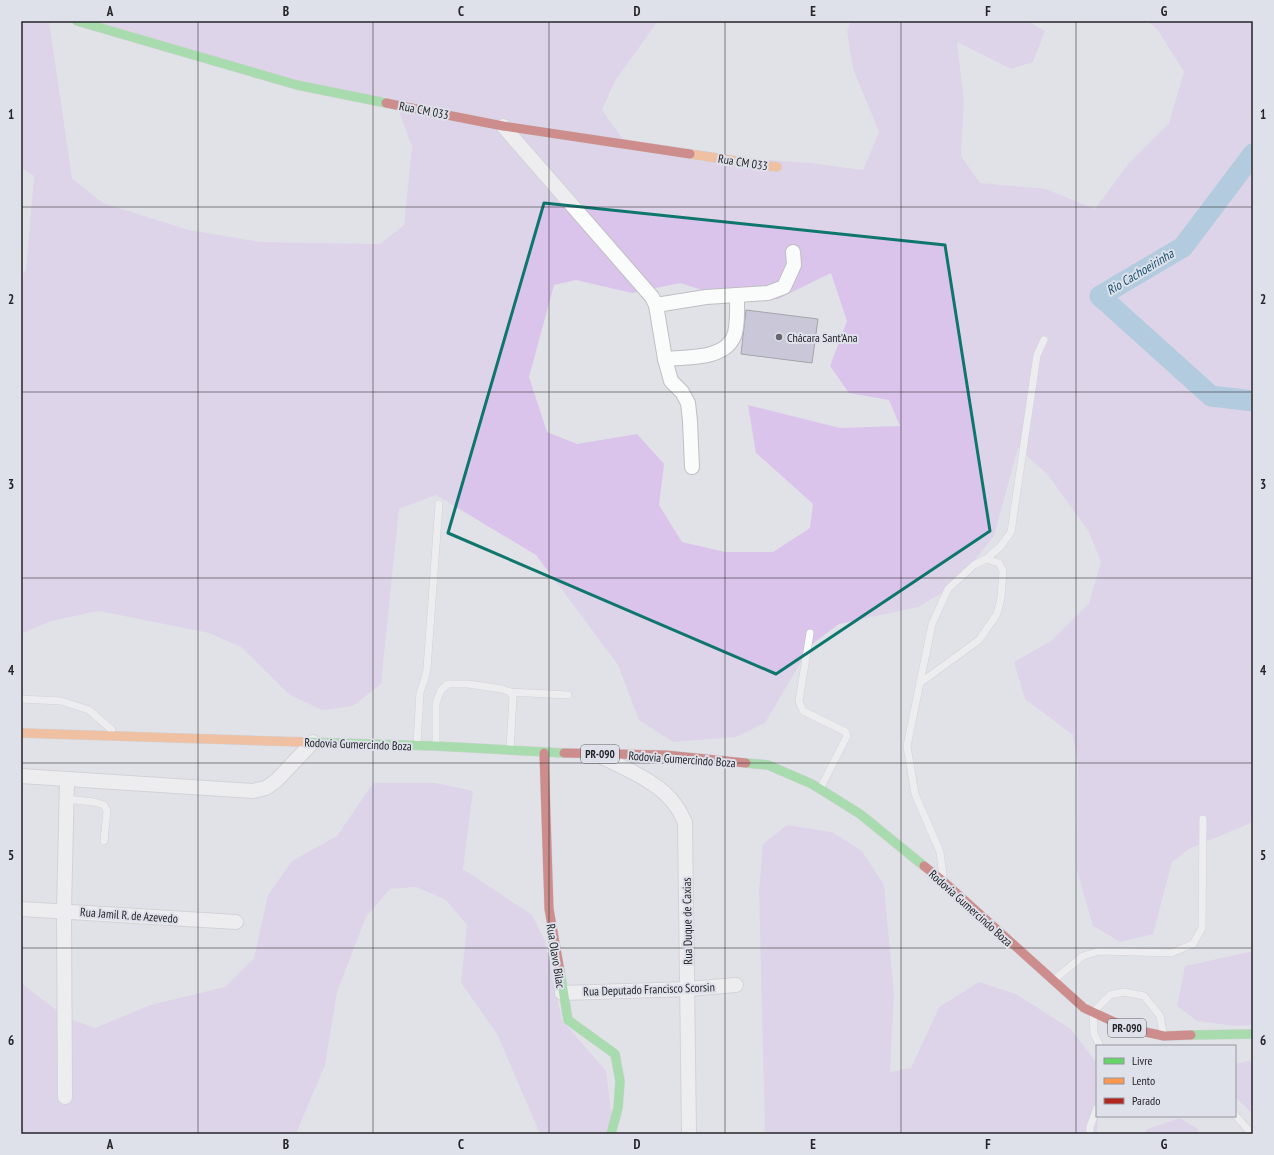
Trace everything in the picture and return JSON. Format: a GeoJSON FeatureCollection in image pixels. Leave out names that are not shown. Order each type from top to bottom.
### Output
{"type":"FeatureCollection","features":[{"type":"Feature","properties":{"kind":"main road","name":"Rua CM 033"},"geometry":{"type":"LineString","coordinates":[[77,21],[297,85],[503,126],[777,167]]}},
{"type":"Feature","properties":{"kind":"main road","name":"Rodovia Gumercindo Boza"},"geometry":{"type":"LineString","coordinates":[[21,733],[436,746],[544,753],[666,755],[768,765],[812,784],[860,814],[943,881],[1052,981],[1084,1008],[1128,1028],[1162,1039],[1253,1034]]}},
{"type":"Feature","properties":{"kind":"main road","name":"Rua Olavo Bilac"},"geometry":{"type":"LineString","coordinates":[[544,753],[549,909],[562,993],[568,1020],[615,1054],[620,1081],[618,1108],[611,1134]]}},
{"type":"Feature","properties":{"kind":"street"},"geometry":{"type":"LineString","coordinates":[[503,126],[652,297],[656,305],[665,359],[671,382],[682,392],[688,403],[692,466]]}},
{"type":"Feature","properties":{"kind":"street"},"geometry":{"type":"LineString","coordinates":[[656,305],[706,297],[768,294],[784,287],[794,265],[793,252]]}},
{"type":"Feature","properties":{"kind":"street"},"geometry":{"type":"LineString","coordinates":[[665,359],[713,354],[731,343],[736,332],[737,295]]}},
{"type":"Feature","properties":{"kind":"street"},"geometry":{"type":"LineString","coordinates":[[21,776],[253,791],[266,788],[276,781],[313,742]]}},
{"type":"Feature","properties":{"kind":"street","name":"Rua Duque de Caxias"},"geometry":{"type":"LineString","coordinates":[[596,754],[637,774],[665,793],[676,805],[685,822],[689,1134]]}},
{"type":"Feature","properties":{"kind":"street"},"geometry":{"type":"LineString","coordinates":[[66,779],[64,910],[66,1097]]}},
{"type":"Feature","properties":{"kind":"street","name":"Rua Jamil R. de Azevedo"},"geometry":{"type":"LineString","coordinates":[[21,909],[64,910],[236,922]]}},
{"type":"Feature","properties":{"kind":"street","name":"Rua Deputado Francisco Scorsin"},"geometry":{"type":"LineString","coordinates":[[562,993],[688,989],[736,985]]}},
{"type":"Feature","properties":{"kind":"lane"},"geometry":{"type":"LineString","coordinates":[[943,881],[940,852],[915,794],[907,746],[932,624],[948,589],[974,565],[986,559],[1000,547],[1011,532],[1037,355],[1044,340]]}},
{"type":"Feature","properties":{"kind":"lane"},"geometry":{"type":"LineString","coordinates":[[417,746],[420,692],[427,669],[439,504]]}},
{"type":"Feature","properties":{"kind":"lane"},"geometry":{"type":"LineString","coordinates":[[920,683],[979,640],[997,614],[1001,598],[1003,571],[999,563],[986,559]]}},
{"type":"Feature","properties":{"kind":"lane"},"geometry":{"type":"LineString","coordinates":[[810,634],[799,701],[800,706],[803,711],[846,732],[847,736],[820,789]]}},
{"type":"Feature","properties":{"kind":"lane"},"geometry":{"type":"LineString","coordinates":[[436,746],[436,703],[441,690],[448,684],[475,685],[502,689],[510,692],[568,695]]}},
{"type":"Feature","properties":{"kind":"lane"},"geometry":{"type":"LineString","coordinates":[[510,692],[513,697],[510,751]]}},
{"type":"Feature","properties":{"kind":"lane"},"geometry":{"type":"LineString","coordinates":[[21,699],[61,701],[89,710],[118,736]]}},
{"type":"Feature","properties":{"kind":"lane"},"geometry":{"type":"LineString","coordinates":[[66,799],[94,802],[104,805],[107,811],[104,841]]}},
{"type":"Feature","properties":{"kind":"lane"},"geometry":{"type":"LineString","coordinates":[[1052,981],[1083,956],[1099,951],[1171,953],[1193,944],[1202,928],[1203,818]]}},
{"type":"Feature","properties":{"kind":"lane"},"geometry":{"type":"LineString","coordinates":[[1100,1045],[1094,1034],[1093,1012],[1110,995],[1124,992],[1144,996],[1160,1016],[1162,1039]]}},
{"type":"Feature","properties":{"kind":"lane"},"geometry":{"type":"LineString","coordinates":[[1090,1134],[1090,1127],[1096,1111]]}},
{"type":"Feature","properties":{"kind":"lane"},"geometry":{"type":"LineString","coordinates":[[1236,1116],[1252,1134]]}},
{"type":"Feature","properties":{"kind":"highlighted area"},"geometry":{"type":"Polygon","coordinates":[[[544,203],[945,245],[990,531],[776,674],[448,533],[544,203]]]}},
{"type":"Feature","properties":{"kind":"shaded area"},"geometry":{"type":"Polygon","coordinates":[[[21,21],[49,21],[72,178],[103,203],[189,230],[260,242],[380,244],[404,225],[412,147],[398,109],[205,62],[65,21],[658,21],[615,81],[602,110],[623,139],[742,158],[811,163],[863,170],[879,132],[853,69],[847,31],[851,21],[1027,21],[1045,31],[1033,62],[1011,69],[957,42],[964,101],[961,156],[980,183],[1046,189],[1095,209],[1128,164],[1169,123],[1184,72],[1157,29],[1147,21],[1253,21],[1253,822],[1189,849],[1172,862],[1153,934],[1120,942],[1093,926],[1077,871],[1078,764],[1073,735],[1025,699],[1014,662],[1051,641],[1089,603],[1101,562],[1089,532],[1048,475],[1018,448],[994,536],[954,586],[918,607],[839,624],[811,645],[765,723],[736,737],[673,742],[639,720],[618,665],[536,555],[436,495],[399,509],[381,684],[353,706],[322,710],[290,695],[241,647],[209,633],[99,611],[51,621],[21,634],[21,276],[26,270],[34,176],[21,168],[21,21]],[[831,273],[778,299],[737,301],[680,283],[632,293],[576,280],[554,285],[529,377],[547,432],[577,444],[637,434],[664,464],[659,505],[682,542],[725,552],[773,552],[810,528],[813,504],[756,453],[748,405],[840,428],[900,426],[889,400],[849,393],[830,366],[847,321],[831,273]]]}},
{"type":"Feature","properties":{"kind":"shaded area"},"geometry":{"type":"Polygon","coordinates":[[[373,783],[436,783],[473,791],[463,869],[532,915],[545,941],[562,1020],[606,1071],[612,1118],[607,1134],[540,1134],[497,1034],[461,983],[467,925],[446,900],[416,887],[390,889],[366,917],[337,992],[325,1065],[296,1134],[21,1134],[21,983],[67,1018],[95,1028],[150,1005],[225,987],[254,958],[268,895],[292,861],[337,836],[373,783]]]}},
{"type":"Feature","properties":{"kind":"shaded area"},"geometry":{"type":"Polygon","coordinates":[[[787,825],[832,832],[862,851],[884,885],[894,995],[890,1072],[911,1068],[939,1007],[979,982],[1016,994],[1071,1029],[1096,1062],[1097,1134],[765,1134],[759,890],[763,844],[787,825]]]}},
{"type":"Feature","properties":{"kind":"shaded area"},"geometry":{"type":"Polygon","coordinates":[[[1253,951],[1253,1025],[1235,1026],[1197,1021],[1177,1006],[1185,966],[1253,951]]]}},
{"type":"Feature","properties":{"kind":"shaded area"},"geometry":{"type":"Polygon","coordinates":[[[1253,1060],[1253,1114],[1236,1098],[1236,1064],[1253,1060]]]}},
{"type":"Feature","properties":{"kind":"shaded area"},"geometry":{"type":"Polygon","coordinates":[[[1180,1118],[1198,1129],[1198,1134],[1144,1134],[1147,1129],[1180,1118]]]}},
{"type":"Feature","properties":{"kind":"building","name":"Chácara Sant'Ana"},"geometry":{"type":"Polygon","coordinates":[[[746,310],[818,319],[812,363],[741,354],[746,310]]]}},
{"type":"Feature","properties":{"kind":"waterway","name":"Rio Cachoeirinha"},"geometry":{"type":"LineString","coordinates":[[1253,154],[1183,247],[1100,296],[1211,396],[1253,401]]}},
{"type":"Feature","properties":{"kind":"traffic: fast"},"geometry":{"type":"LineString","coordinates":[[77,21],[297,85],[386,103]]}},
{"type":"Feature","properties":{"kind":"traffic: fast"},"geometry":{"type":"LineString","coordinates":[[304,742],[436,746],[564,753]]}},
{"type":"Feature","properties":{"kind":"traffic: fast"},"geometry":{"type":"LineString","coordinates":[[746,763],[768,765],[812,784],[860,814],[924,866]]}},
{"type":"Feature","properties":{"kind":"traffic: fast"},"geometry":{"type":"LineString","coordinates":[[560,971],[568,1020],[615,1054],[620,1081],[618,1108],[611,1134]]}},
{"type":"Feature","properties":{"kind":"traffic: fast"},"geometry":{"type":"LineString","coordinates":[[1191,1035],[1253,1034]]}},
{"type":"Feature","properties":{"kind":"traffic: slow"},"geometry":{"type":"LineString","coordinates":[[690,154],[777,167]]}},
{"type":"Feature","properties":{"kind":"traffic: slow"},"geometry":{"type":"LineString","coordinates":[[21,733],[304,742]]}},
{"type":"Feature","properties":{"kind":"traffic: jam"},"geometry":{"type":"LineString","coordinates":[[386,103],[503,126],[690,154]]}},
{"type":"Feature","properties":{"kind":"traffic: jam"},"geometry":{"type":"LineString","coordinates":[[544,753],[549,909],[560,971]]}},
{"type":"Feature","properties":{"kind":"traffic: jam"},"geometry":{"type":"LineString","coordinates":[[564,753],[666,755],[746,763]]}},
{"type":"Feature","properties":{"kind":"traffic: jam"},"geometry":{"type":"LineString","coordinates":[[924,866],[943,881],[1084,1008],[1127,1028],[1164,1036],[1191,1035]]}},
{"type":"Feature","properties":{"kind":"place","name":"Chácara Sant'Ana"},"geometry":{"type":"Point","coordinates":[779,337]}}]}
